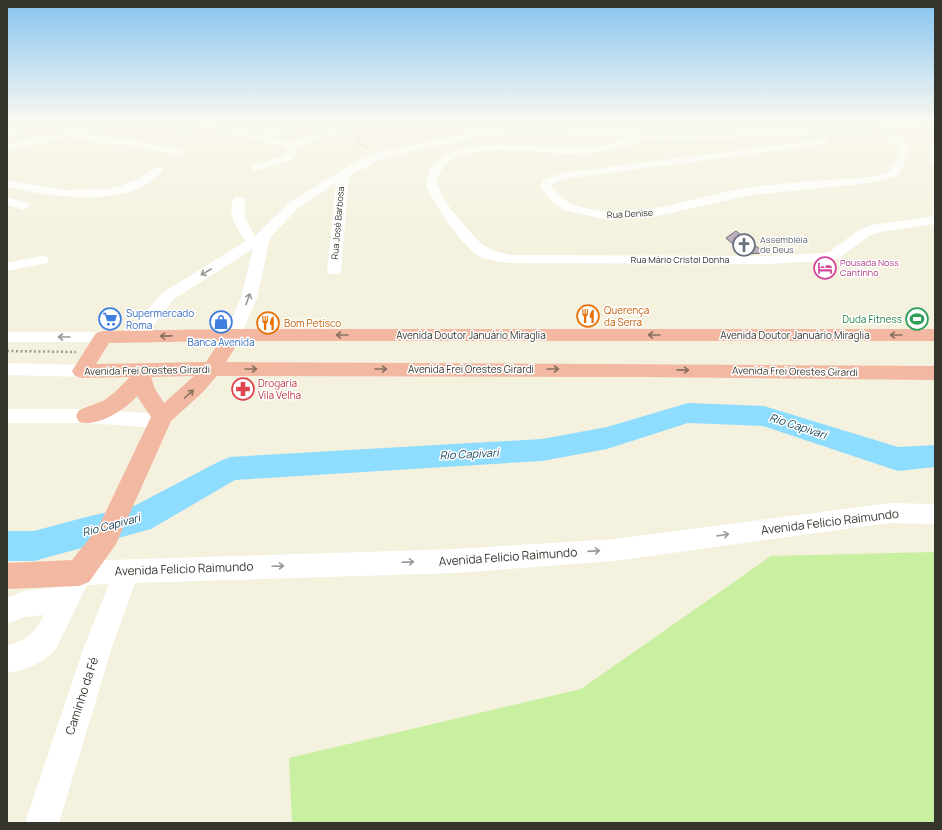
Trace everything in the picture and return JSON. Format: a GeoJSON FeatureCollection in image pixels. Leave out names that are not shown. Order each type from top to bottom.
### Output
{"type":"FeatureCollection","features":[{"type":"Feature","properties":{"kind":"main road"},"geometry":{"type":"LineString","coordinates":[[7,576],[79,573],[107,536],[161,419],[195,388],[212,369],[233,335]]}},
{"type":"Feature","properties":{"kind":"main road","name":"Avenida Doutor Januário Miraglia"},"geometry":{"type":"LineString","coordinates":[[99,344],[136,336],[935,335]]}},
{"type":"Feature","properties":{"kind":"main road"},"geometry":{"type":"LineString","coordinates":[[82,371],[99,344]]}},
{"type":"Feature","properties":{"kind":"main road","name":"Avenida Frei Orestes Girardi"},"geometry":{"type":"LineString","coordinates":[[82,371],[140,374],[212,369],[935,372]]}},
{"type":"Feature","properties":{"kind":"main road"},"geometry":{"type":"LineString","coordinates":[[140,374],[147,394],[161,419]]}},
{"type":"Feature","properties":{"kind":"main road"},"geometry":{"type":"LineString","coordinates":[[87,416],[119,402],[133,389],[140,374]]}},
{"type":"Feature","properties":{"kind":"street"},"geometry":{"type":"LineString","coordinates":[[256,168],[286,159]]}},
{"type":"Feature","properties":{"kind":"street"},"geometry":{"type":"LineString","coordinates":[[136,336],[168,296],[183,285],[259,240],[294,206],[356,166],[372,159]]}},
{"type":"Feature","properties":{"kind":"street","name":"Rua Mário Cristol Donha"},"geometry":{"type":"LineString","coordinates":[[446,159],[442,161],[433,174],[432,185],[442,204],[473,245],[483,252],[512,259],[767,260],[824,257],[834,255],[864,233],[877,228],[935,220]]}},
{"type":"Feature","properties":{"kind":"street","name":"Rua Denise"},"geometry":{"type":"LineString","coordinates":[[696,159],[562,176],[547,182],[546,187],[557,200],[568,207],[608,216],[657,212],[751,191],[870,180],[893,174],[902,159]]}},
{"type":"Feature","properties":{"kind":"street"},"geometry":{"type":"LineString","coordinates":[[7,183],[38,191],[91,194],[109,192],[137,184],[147,180],[158,169]]}},
{"type":"Feature","properties":{"kind":"street","name":"Rua José Barbosa"},"geometry":{"type":"LineString","coordinates":[[334,272],[343,174]]}},
{"type":"Feature","properties":{"kind":"street"},"geometry":{"type":"LineString","coordinates":[[239,200],[237,209],[241,227],[259,240]]}},
{"type":"Feature","properties":{"kind":"street"},"geometry":{"type":"LineString","coordinates":[[7,201],[24,206]]}},
{"type":"Feature","properties":{"kind":"street"},"geometry":{"type":"LineString","coordinates":[[233,335],[250,298],[259,240]]}},
{"type":"Feature","properties":{"kind":"street"},"geometry":{"type":"LineString","coordinates":[[7,267],[42,260]]}},
{"type":"Feature","properties":{"kind":"street"},"geometry":{"type":"LineString","coordinates":[[222,262],[244,261],[256,266]]}},
{"type":"Feature","properties":{"kind":"street","name":"Avenida Doutor Januário Miraglia"},"geometry":{"type":"LineString","coordinates":[[7,337],[99,344]]}},
{"type":"Feature","properties":{"kind":"street","name":"Avenida Frei Orestes Girardi"},"geometry":{"type":"LineString","coordinates":[[7,369],[82,371]]}},
{"type":"Feature","properties":{"kind":"street"},"geometry":{"type":"LineString","coordinates":[[7,416],[87,416],[161,419]]}},
{"type":"Feature","properties":{"kind":"street","name":"Avenida Felicio Raimundo"},"geometry":{"type":"LineString","coordinates":[[79,573],[456,560],[614,550],[890,513],[935,514]]}},
{"type":"Feature","properties":{"kind":"street","name":"Caminho da Fé"},"geometry":{"type":"LineString","coordinates":[[42,823],[98,647],[127,571]]}},
{"type":"Feature","properties":{"kind":"street"},"geometry":{"type":"LineString","coordinates":[[7,659],[27,654],[39,647],[46,639],[79,573]]}},
{"type":"Feature","properties":{"kind":"street"},"geometry":{"type":"LineString","coordinates":[[7,611],[24,604],[65,599]]}},
{"type":"Feature","properties":{"kind":"path"},"geometry":{"type":"LineString","coordinates":[[7,352],[99,344]]}},
{"type":"Feature","properties":{"kind":"green space"},"geometry":{"type":"Polygon","coordinates":[[[935,552],[935,823],[292,823],[289,758],[581,689],[771,556],[935,552]]]}},
{"type":"Feature","properties":{"kind":"building","name":"Assembléia de Deus"},"geometry":{"type":"Polygon","coordinates":[[[736,231],[765,253],[744,254],[726,238],[736,231]]]}},
{"type":"Feature","properties":{"kind":"waterway","name":"Rio Capivari"},"geometry":{"type":"LineString","coordinates":[[7,546],[34,546],[86,531],[140,519],[230,469],[308,463],[542,450],[607,438],[688,413],[764,416],[898,459],[935,456]]}},
{"type":"Feature","properties":{"kind":"place","name":"Assembléia de Deus"},"geometry":{"type":"Point","coordinates":[744,245]}},
{"type":"Feature","properties":{"kind":"place","name":"Pousada Noss Cantinho"},"geometry":{"type":"Point","coordinates":[825,268]}},
{"type":"Feature","properties":{"kind":"place","name":"Querença da Serra"},"geometry":{"type":"Point","coordinates":[588,316]}},
{"type":"Feature","properties":{"kind":"place","name":"Supermercado Roma"},"geometry":{"type":"Point","coordinates":[110,319]}},
{"type":"Feature","properties":{"kind":"place","name":"Duda Fitness"},"geometry":{"type":"Point","coordinates":[917,319]}},
{"type":"Feature","properties":{"kind":"place","name":"Banca Avenida"},"geometry":{"type":"Point","coordinates":[221,322]}},
{"type":"Feature","properties":{"kind":"place","name":"Bom Petisco"},"geometry":{"type":"Point","coordinates":[268,323]}},
{"type":"Feature","properties":{"kind":"place","name":"Drogaria Vila Velha"},"geometry":{"type":"Point","coordinates":[243,389]}}]}
